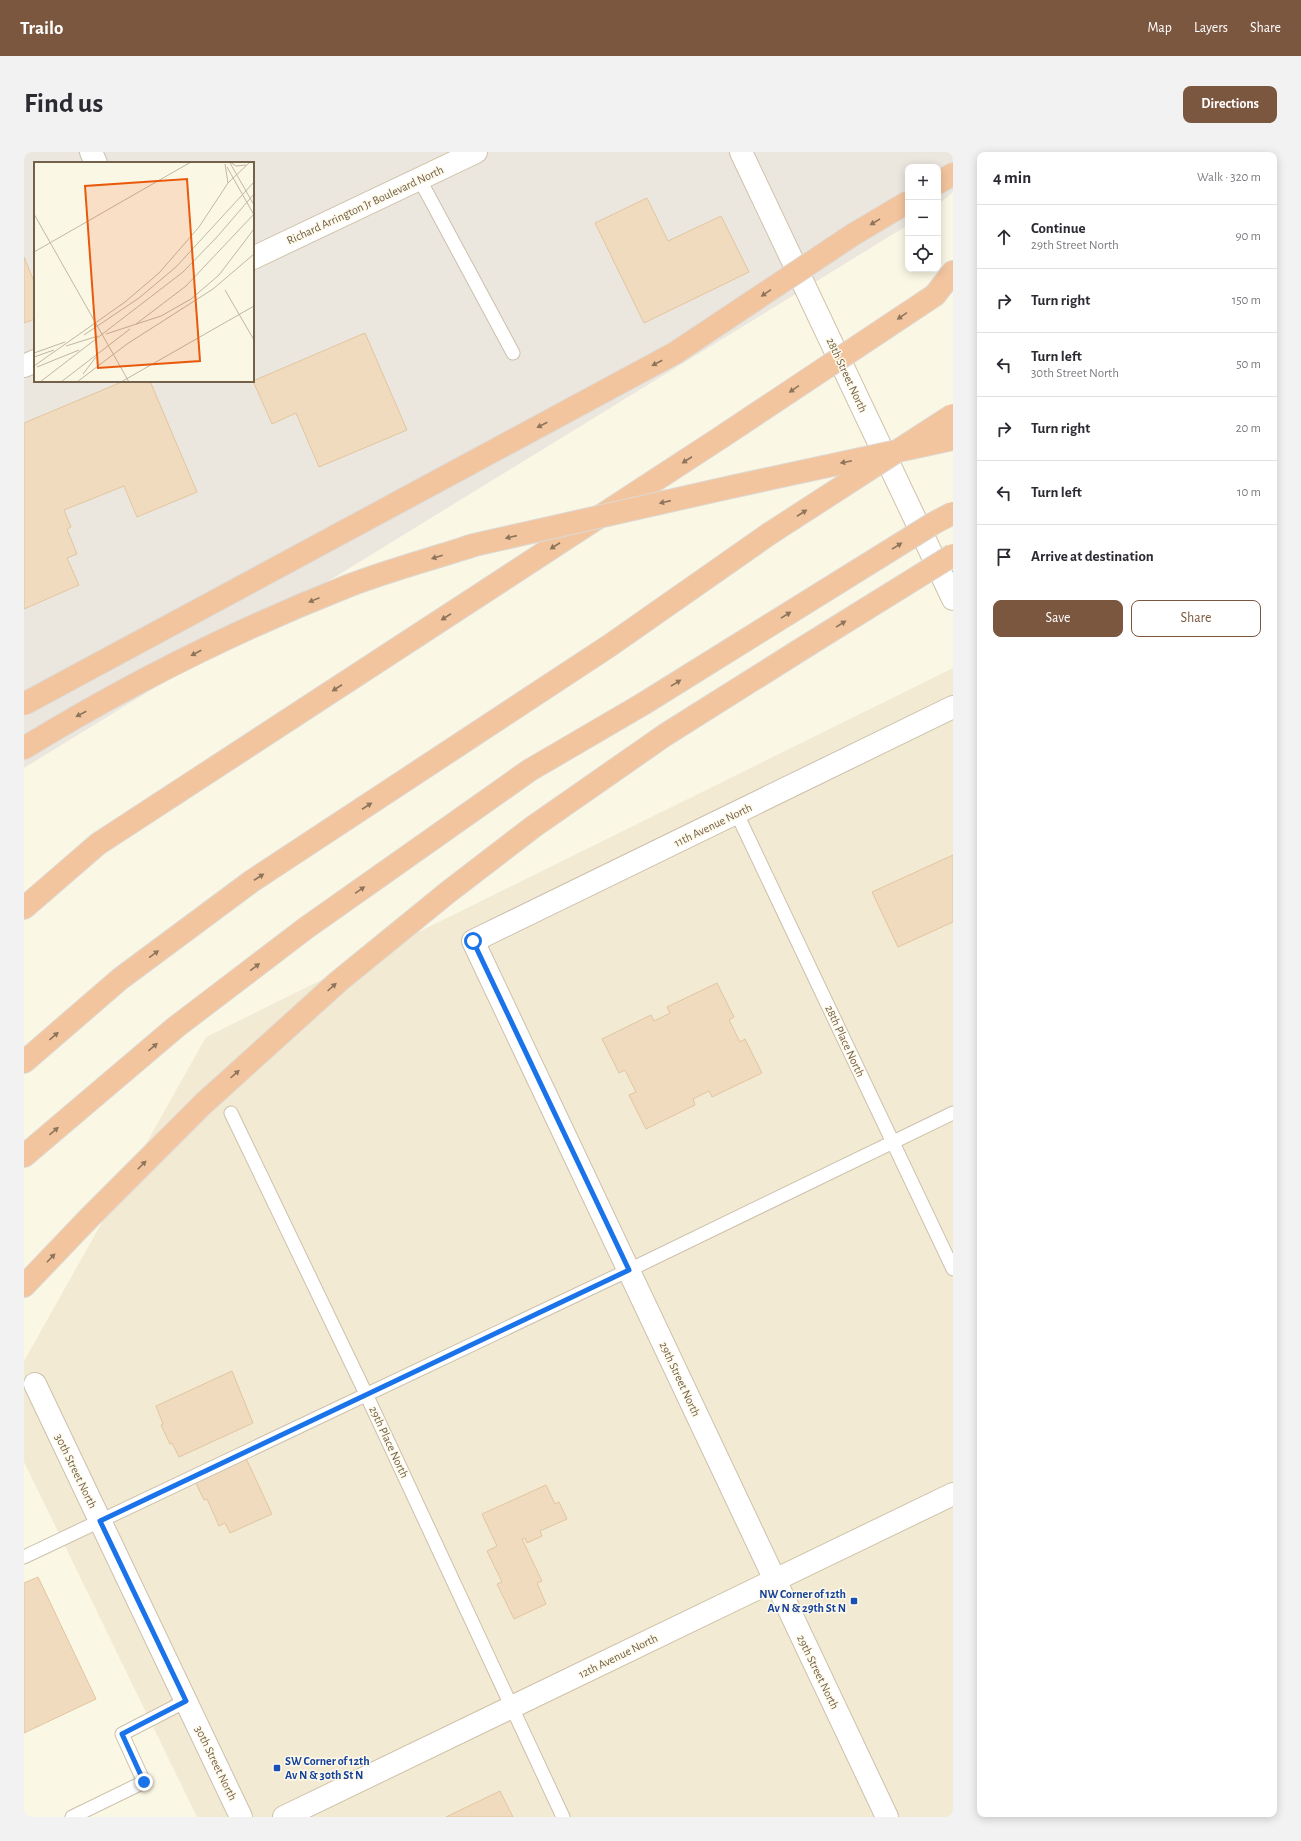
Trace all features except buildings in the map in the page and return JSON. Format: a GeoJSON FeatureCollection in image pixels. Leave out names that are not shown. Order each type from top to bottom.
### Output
{"type":"FeatureCollection","features":[{"type":"Feature","properties":{"kind":"highway"},"geometry":{"type":"LineString","coordinates":[[941,182],[953,174]]}},
{"type":"Feature","properties":{"kind":"highway"},"geometry":{"type":"LineString","coordinates":[[24,704],[675,353],[854,234],[905,204]]}},
{"type":"Feature","properties":{"kind":"highway"},"geometry":{"type":"LineString","coordinates":[[935,295],[953,272]]}},
{"type":"Feature","properties":{"kind":"highway"},"geometry":{"type":"LineString","coordinates":[[24,908],[98,844],[720,438],[953,283]]}},
{"type":"Feature","properties":{"kind":"highway"},"geometry":{"type":"LineString","coordinates":[[24,1062],[120,979],[252,881],[609,646],[770,534],[953,415]]}},
{"type":"Feature","properties":{"kind":"highway"},"geometry":{"type":"LineString","coordinates":[[24,748],[66,722],[208,647],[272,617],[350,586],[474,545],[731,486],[953,439]]}},
{"type":"Feature","properties":{"kind":"highway"},"geometry":{"type":"LineString","coordinates":[[24,1156],[176,1027],[306,928],[530,770],[642,704],[934,523],[953,513]]}},
{"type":"Feature","properties":{"kind":"highway"},"geometry":{"type":"LineString","coordinates":[[24,1286],[89,1218],[203,1104],[339,981],[447,893],[533,827],[665,735],[953,555]]}},
{"type":"Feature","properties":{"kind":"street"},"geometry":{"type":"LineString","coordinates":[[91,152],[96,162]]}},
{"type":"Feature","properties":{"kind":"street","name":"Richard Arrington Jr Boulevard North"},"geometry":{"type":"LineString","coordinates":[[254,258],[420,180],[476,152]]}},
{"type":"Feature","properties":{"kind":"street","name":"28th Street North"},"geometry":{"type":"LineString","coordinates":[[741,152],[953,599]]}},
{"type":"Feature","properties":{"kind":"street"},"geometry":{"type":"LineString","coordinates":[[24,366],[34,361]]}},
{"type":"Feature","properties":{"kind":"street","name":"11th Avenue North"},"geometry":{"type":"LineString","coordinates":[[473,941],[737,814],[953,707]]}},
{"type":"Feature","properties":{"kind":"street","name":"29th Street North"},"geometry":{"type":"LineString","coordinates":[[473,941],[774,1580],[888,1817]]}},
{"type":"Feature","properties":{"kind":"street","name":"30th Street North"},"geometry":{"type":"LineString","coordinates":[[35,1384],[242,1817]]}},
{"type":"Feature","properties":{"kind":"street","name":"12th Avenue North"},"geometry":{"type":"LineString","coordinates":[[284,1817],[953,1494]]}},
{"type":"Feature","properties":{"kind":"lane"},"geometry":{"type":"LineString","coordinates":[[420,180],[513,353]]}},
{"type":"Feature","properties":{"kind":"lane","name":"28th Place North"},"geometry":{"type":"LineString","coordinates":[[737,814],[953,1269]]}},
{"type":"Feature","properties":{"kind":"lane","name":"29th Place North"},"geometry":{"type":"LineString","coordinates":[[231,1113],[366,1394],[563,1817]]}},
{"type":"Feature","properties":{"kind":"lane"},"geometry":{"type":"LineString","coordinates":[[24,1557],[629,1270],[953,1113]]}},
{"type":"Feature","properties":{"kind":"lane"},"geometry":{"type":"LineString","coordinates":[[72,1817],[144,1782],[122,1734],[186,1701]]}},
{"type":"Feature","properties":{"kind":"shaded area"},"geometry":{"type":"Polygon","coordinates":[[[24,152],[953,152],[953,192],[941,202],[941,164],[905,164],[905,227],[24,768],[24,152]]]}},
{"type":"Feature","properties":{"kind":"shaded area"},"geometry":{"type":"Polygon","coordinates":[[[953,668],[953,1817],[197,1817],[24,1462],[24,1361],[206,1037],[953,668]]]}},
{"type":"Feature","properties":{"kind":"place","name":"NW Corner of 12th Av N & 29th St N"},"geometry":{"type":"Point","coordinates":[854,1601]}},
{"type":"Feature","properties":{"kind":"place","name":"SW Corner of 12th Av N & 30th St N"},"geometry":{"type":"Point","coordinates":[277,1768]}},
{"type":"Feature","properties":{"kind":"route"},"geometry":{"type":"LineString","coordinates":[[144,1782],[122,1734],[186,1701],[100,1521],[629,1270],[473,941]]}}]}
